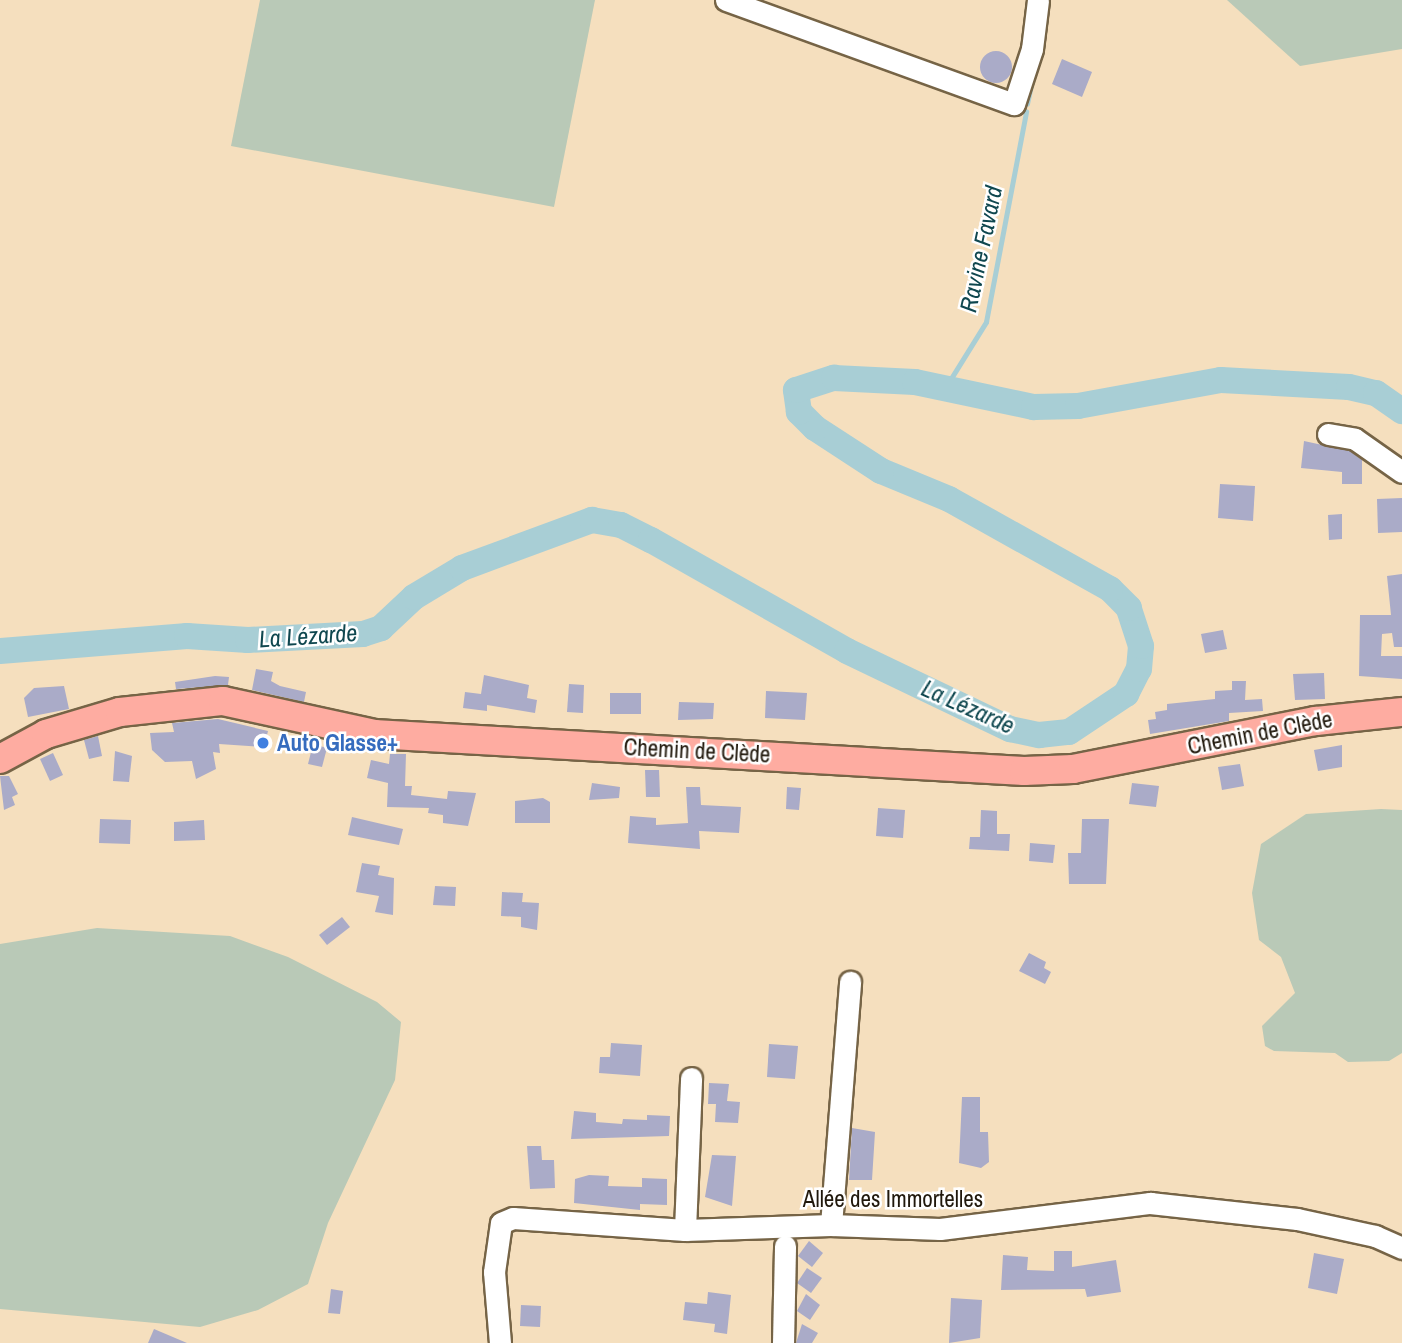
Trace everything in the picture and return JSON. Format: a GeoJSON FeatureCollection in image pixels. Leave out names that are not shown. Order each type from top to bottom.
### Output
{"type":"FeatureCollection","features":[{"type":"Feature","properties":{"kind":"main road","name":"Chemin de Clède"},"geometry":{"type":"LineString","coordinates":[[0,759],[46,734],[120,712],[223,701],[374,734],[1024,771],[1073,769],[1316,721],[1402,712]]}},
{"type":"Feature","properties":{"kind":"street"},"geometry":{"type":"LineString","coordinates":[[726,0],[1014,104],[1032,49],[1038,0]]}},
{"type":"Feature","properties":{"kind":"street"},"geometry":{"type":"LineString","coordinates":[[1328,434],[1355,439],[1402,472]]}},
{"type":"Feature","properties":{"kind":"street"},"geometry":{"type":"LineString","coordinates":[[831,1225],[850,982]]}},
{"type":"Feature","properties":{"kind":"street"},"geometry":{"type":"LineString","coordinates":[[685,1230],[691,1077]]}},
{"type":"Feature","properties":{"kind":"street","name":"Allée des Immortelles"},"geometry":{"type":"LineString","coordinates":[[500,1343],[494,1272],[503,1219],[685,1230],[831,1225],[940,1229],[1172,1203],[1345,1228],[1402,1248]]}},
{"type":"Feature","properties":{"kind":"street"},"geometry":{"type":"LineString","coordinates":[[783,1343],[785,1246]]}},
{"type":"Feature","properties":{"kind":"green space"},"geometry":{"type":"Polygon","coordinates":[[[260,0],[595,0],[554,207],[231,146],[260,0]]]}},
{"type":"Feature","properties":{"kind":"green space"},"geometry":{"type":"Polygon","coordinates":[[[1227,0],[1402,0],[1402,49],[1300,66],[1227,0]]]}},
{"type":"Feature","properties":{"kind":"green space"},"geometry":{"type":"Polygon","coordinates":[[[1402,810],[1402,1053],[1389,1061],[1348,1062],[1335,1053],[1274,1051],[1265,1046],[1262,1026],[1295,993],[1281,957],[1259,940],[1252,893],[1261,844],[1306,814],[1402,810]]]}},
{"type":"Feature","properties":{"kind":"green space"},"geometry":{"type":"Polygon","coordinates":[[[97,928],[230,936],[288,957],[377,1002],[401,1022],[395,1080],[328,1223],[308,1284],[258,1310],[200,1327],[0,1309],[0,944],[97,928]]]}},
{"type":"Feature","properties":{"kind":"building"},"geometry":{"type":"Polygon","coordinates":[[[996,51],[1007,56],[1012,67],[1007,78],[996,83],[985,78],[980,67],[985,56],[996,51]]]}},
{"type":"Feature","properties":{"kind":"building"},"geometry":{"type":"Polygon","coordinates":[[[1062,59],[1092,72],[1082,97],[1052,84],[1062,59]]]}},
{"type":"Feature","properties":{"kind":"building"},"geometry":{"type":"Polygon","coordinates":[[[1304,441],[1350,451],[1362,460],[1362,484],[1342,484],[1342,472],[1301,468],[1304,441]]]}},
{"type":"Feature","properties":{"kind":"building"},"geometry":{"type":"Polygon","coordinates":[[[1220,484],[1255,486],[1253,521],[1218,518],[1220,484]]]}},
{"type":"Feature","properties":{"kind":"building"},"geometry":{"type":"Polygon","coordinates":[[[1402,498],[1402,532],[1378,533],[1377,499],[1402,498]]]}},
{"type":"Feature","properties":{"kind":"building"},"geometry":{"type":"Polygon","coordinates":[[[1342,514],[1342,539],[1329,540],[1328,515],[1342,514]]]}},
{"type":"Feature","properties":{"kind":"building"},"geometry":{"type":"Polygon","coordinates":[[[1402,574],[1402,647],[1394,647],[1392,633],[1382,634],[1381,656],[1402,656],[1402,679],[1359,676],[1360,615],[1391,615],[1387,576],[1402,574]]]}},
{"type":"Feature","properties":{"kind":"building"},"geometry":{"type":"Polygon","coordinates":[[[1223,630],[1227,649],[1205,653],[1201,634],[1223,630]]]}},
{"type":"Feature","properties":{"kind":"building"},"geometry":{"type":"Polygon","coordinates":[[[256,669],[273,672],[271,681],[280,686],[306,692],[304,702],[252,690],[256,669]]]}},
{"type":"Feature","properties":{"kind":"building"},"geometry":{"type":"Polygon","coordinates":[[[1324,673],[1325,699],[1295,700],[1293,674],[1324,673]]]}},
{"type":"Feature","properties":{"kind":"building"},"geometry":{"type":"Polygon","coordinates":[[[484,675],[529,685],[527,698],[537,700],[535,713],[487,705],[487,711],[463,708],[465,692],[481,694],[484,675]]]}},
{"type":"Feature","properties":{"kind":"building"},"geometry":{"type":"Polygon","coordinates":[[[215,676],[229,677],[228,685],[176,689],[175,682],[215,676]]]}},
{"type":"Feature","properties":{"kind":"building"},"geometry":{"type":"Polygon","coordinates":[[[1232,681],[1246,681],[1245,700],[1262,699],[1263,711],[1229,713],[1229,721],[1150,734],[1148,720],[1156,719],[1155,712],[1167,710],[1167,704],[1215,699],[1215,691],[1232,690],[1232,681]]]}},
{"type":"Feature","properties":{"kind":"building"},"geometry":{"type":"Polygon","coordinates":[[[569,684],[584,685],[583,713],[567,712],[569,684]]]}},
{"type":"Feature","properties":{"kind":"building"},"geometry":{"type":"Polygon","coordinates":[[[64,686],[69,709],[28,717],[24,698],[34,688],[64,686]]]}},
{"type":"Feature","properties":{"kind":"building"},"geometry":{"type":"Polygon","coordinates":[[[766,691],[807,693],[805,720],[765,718],[766,691]]]}},
{"type":"Feature","properties":{"kind":"building"},"geometry":{"type":"Polygon","coordinates":[[[610,693],[641,693],[641,714],[610,714],[610,693]]]}},
{"type":"Feature","properties":{"kind":"building"},"geometry":{"type":"Polygon","coordinates":[[[679,702],[714,703],[713,719],[678,720],[679,702]]]}},
{"type":"Feature","properties":{"kind":"building"},"geometry":{"type":"Polygon","coordinates":[[[218,719],[268,731],[264,747],[219,744],[220,753],[213,752],[216,769],[196,779],[192,761],[165,762],[152,750],[150,733],[174,732],[172,723],[218,719]]]}},
{"type":"Feature","properties":{"kind":"building"},"geometry":{"type":"Polygon","coordinates":[[[98,736],[102,756],[89,759],[84,740],[98,736]]]}},
{"type":"Feature","properties":{"kind":"building"},"geometry":{"type":"Polygon","coordinates":[[[313,744],[327,748],[322,767],[308,764],[313,744]]]}},
{"type":"Feature","properties":{"kind":"building"},"geometry":{"type":"Polygon","coordinates":[[[1342,745],[1342,767],[1318,771],[1314,750],[1342,745]]]}},
{"type":"Feature","properties":{"kind":"building"},"geometry":{"type":"Polygon","coordinates":[[[115,751],[132,756],[129,782],[113,781],[115,751]]]}},
{"type":"Feature","properties":{"kind":"building"},"geometry":{"type":"Polygon","coordinates":[[[53,753],[63,775],[50,781],[40,759],[53,753]]]}},
{"type":"Feature","properties":{"kind":"building"},"geometry":{"type":"Polygon","coordinates":[[[390,754],[406,754],[405,786],[412,786],[411,795],[447,799],[448,791],[476,793],[468,826],[443,823],[443,815],[428,813],[429,808],[387,807],[388,783],[367,778],[371,760],[389,764],[390,754]]]}},
{"type":"Feature","properties":{"kind":"building"},"geometry":{"type":"Polygon","coordinates":[[[1240,764],[1244,786],[1222,790],[1218,767],[1240,764]]]}},
{"type":"Feature","properties":{"kind":"building"},"geometry":{"type":"Polygon","coordinates":[[[645,770],[659,770],[660,797],[646,797],[645,770]]]}},
{"type":"Feature","properties":{"kind":"building"},"geometry":{"type":"Polygon","coordinates":[[[0,776],[9,776],[18,794],[12,797],[15,805],[4,810],[0,776]]]}},
{"type":"Feature","properties":{"kind":"building"},"geometry":{"type":"Polygon","coordinates":[[[592,783],[620,787],[619,798],[589,800],[592,783]]]}},
{"type":"Feature","properties":{"kind":"building"},"geometry":{"type":"Polygon","coordinates":[[[1132,783],[1159,786],[1156,807],[1129,804],[1132,783]]]}},
{"type":"Feature","properties":{"kind":"building"},"geometry":{"type":"Polygon","coordinates":[[[686,787],[700,787],[701,805],[741,807],[739,833],[699,831],[700,849],[628,843],[630,816],[656,818],[656,825],[688,823],[686,787]]]}},
{"type":"Feature","properties":{"kind":"building"},"geometry":{"type":"Polygon","coordinates":[[[787,787],[801,788],[799,810],[786,809],[787,787]]]}},
{"type":"Feature","properties":{"kind":"building"},"geometry":{"type":"Polygon","coordinates":[[[543,798],[550,802],[550,823],[515,823],[515,801],[543,798]]]}},
{"type":"Feature","properties":{"kind":"building"},"geometry":{"type":"Polygon","coordinates":[[[878,808],[905,810],[903,838],[876,836],[878,808]]]}},
{"type":"Feature","properties":{"kind":"building"},"geometry":{"type":"Polygon","coordinates":[[[981,810],[997,811],[997,834],[1010,834],[1009,851],[969,849],[970,837],[980,837],[981,810]]]}},
{"type":"Feature","properties":{"kind":"building"},"geometry":{"type":"Polygon","coordinates":[[[352,817],[403,829],[399,845],[348,835],[352,817]]]}},
{"type":"Feature","properties":{"kind":"building"},"geometry":{"type":"Polygon","coordinates":[[[100,819],[131,820],[130,844],[99,843],[100,819]]]}},
{"type":"Feature","properties":{"kind":"building"},"geometry":{"type":"Polygon","coordinates":[[[1082,819],[1109,819],[1106,884],[1069,884],[1068,853],[1081,853],[1082,819]]]}},
{"type":"Feature","properties":{"kind":"building"},"geometry":{"type":"Polygon","coordinates":[[[204,820],[205,840],[174,841],[174,822],[204,820]]]}},
{"type":"Feature","properties":{"kind":"building"},"geometry":{"type":"Polygon","coordinates":[[[1030,843],[1055,845],[1053,863],[1029,861],[1030,843]]]}},
{"type":"Feature","properties":{"kind":"building"},"geometry":{"type":"Polygon","coordinates":[[[362,863],[380,866],[378,875],[394,878],[393,915],[375,912],[379,896],[356,892],[362,863]]]}},
{"type":"Feature","properties":{"kind":"building"},"geometry":{"type":"Polygon","coordinates":[[[435,886],[456,887],[455,906],[433,905],[435,886]]]}},
{"type":"Feature","properties":{"kind":"building"},"geometry":{"type":"Polygon","coordinates":[[[502,892],[523,893],[522,902],[539,903],[537,930],[521,927],[521,917],[501,916],[502,892]]]}},
{"type":"Feature","properties":{"kind":"building"},"geometry":{"type":"Polygon","coordinates":[[[342,917],[350,927],[327,945],[319,935],[342,917]]]}},
{"type":"Feature","properties":{"kind":"building"},"geometry":{"type":"Polygon","coordinates":[[[1029,953],[1046,962],[1044,968],[1051,972],[1045,984],[1019,971],[1029,953]]]}},
{"type":"Feature","properties":{"kind":"building"},"geometry":{"type":"Polygon","coordinates":[[[611,1043],[642,1045],[640,1076],[599,1073],[600,1057],[610,1057],[611,1043]]]}},
{"type":"Feature","properties":{"kind":"building"},"geometry":{"type":"Polygon","coordinates":[[[769,1044],[798,1046],[795,1079],[767,1077],[769,1044]]]}},
{"type":"Feature","properties":{"kind":"building"},"geometry":{"type":"Polygon","coordinates":[[[709,1083],[729,1084],[727,1101],[740,1102],[738,1123],[715,1122],[716,1104],[708,1104],[709,1083]]]}},
{"type":"Feature","properties":{"kind":"building"},"geometry":{"type":"Polygon","coordinates":[[[962,1097],[980,1097],[980,1132],[988,1132],[989,1162],[981,1168],[959,1163],[962,1097]]]}},
{"type":"Feature","properties":{"kind":"building"},"geometry":{"type":"Polygon","coordinates":[[[574,1111],[596,1113],[596,1122],[622,1124],[623,1119],[647,1120],[647,1115],[670,1116],[669,1136],[571,1139],[574,1111]]]}},
{"type":"Feature","properties":{"kind":"building"},"geometry":{"type":"Polygon","coordinates":[[[852,1128],[875,1132],[872,1180],[849,1180],[852,1128]]]}},
{"type":"Feature","properties":{"kind":"building"},"geometry":{"type":"Polygon","coordinates":[[[527,1146],[541,1146],[542,1160],[554,1160],[555,1188],[530,1189],[527,1146]]]}},
{"type":"Feature","properties":{"kind":"building"},"geometry":{"type":"Polygon","coordinates":[[[712,1155],[736,1156],[732,1206],[705,1197],[712,1155]]]}},
{"type":"Feature","properties":{"kind":"building"},"geometry":{"type":"Polygon","coordinates":[[[589,1175],[609,1176],[608,1186],[642,1187],[642,1178],[667,1179],[667,1205],[640,1204],[640,1210],[574,1203],[575,1179],[589,1175]]]}},
{"type":"Feature","properties":{"kind":"building"},"geometry":{"type":"Polygon","coordinates":[[[809,1241],[823,1253],[812,1267],[798,1256],[809,1241]]]}},
{"type":"Feature","properties":{"kind":"building"},"geometry":{"type":"Polygon","coordinates":[[[1054,1251],[1072,1251],[1072,1267],[1116,1260],[1121,1292],[1087,1297],[1085,1289],[1001,1290],[1003,1255],[1028,1257],[1027,1270],[1054,1271],[1054,1251]]]}},
{"type":"Feature","properties":{"kind":"building"},"geometry":{"type":"Polygon","coordinates":[[[1314,1253],[1344,1259],[1337,1294],[1308,1288],[1314,1253]]]}},
{"type":"Feature","properties":{"kind":"building"},"geometry":{"type":"Polygon","coordinates":[[[807,1268],[822,1278],[811,1293],[797,1283],[807,1268]]]}},
{"type":"Feature","properties":{"kind":"building"},"geometry":{"type":"Polygon","coordinates":[[[331,1289],[343,1291],[340,1314],[328,1313],[331,1289]]]}},
{"type":"Feature","properties":{"kind":"building"},"geometry":{"type":"Polygon","coordinates":[[[708,1292],[731,1295],[727,1334],[714,1332],[715,1324],[683,1320],[685,1302],[707,1304],[708,1292]]]}},
{"type":"Feature","properties":{"kind":"building"},"geometry":{"type":"Polygon","coordinates":[[[806,1294],[820,1305],[810,1320],[797,1311],[806,1294]]]}},
{"type":"Feature","properties":{"kind":"building"},"geometry":{"type":"Polygon","coordinates":[[[951,1298],[982,1300],[980,1338],[949,1343],[951,1298]]]}},
{"type":"Feature","properties":{"kind":"building"},"geometry":{"type":"Polygon","coordinates":[[[521,1305],[541,1306],[540,1327],[520,1326],[521,1305]]]}},
{"type":"Feature","properties":{"kind":"building"},"geometry":{"type":"Polygon","coordinates":[[[802,1324],[818,1333],[812,1343],[796,1343],[802,1324]]]}},
{"type":"Feature","properties":{"kind":"building"},"geometry":{"type":"Polygon","coordinates":[[[154,1329],[187,1343],[148,1343],[154,1329]]]}},
{"type":"Feature","properties":{"kind":"waterway","name":"Ravine Favard"},"geometry":{"type":"LineString","coordinates":[[1027,104],[1032,80]]}},
{"type":"Feature","properties":{"kind":"waterway","name":"Ravine Favard"},"geometry":{"type":"LineString","coordinates":[[947,385],[986,322],[1026,112]]}},
{"type":"Feature","properties":{"kind":"waterway","name":"La Lézarde"},"geometry":{"type":"LineString","coordinates":[[0,651],[187,636],[248,640],[363,634],[381,628],[414,597],[462,568],[592,520],[621,525],[847,651],[1010,729],[1039,735],[1069,732],[1126,694],[1139,669],[1141,646],[1129,608],[1110,589],[949,499],[881,471],[815,428],[799,412],[796,390],[834,378],[915,382],[1034,407],[1078,406],[1221,380],[1349,387],[1376,393],[1402,411]]}},
{"type":"Feature","properties":{"kind":"place","name":"Auto Glasse+"},"geometry":{"type":"Point","coordinates":[263,743]}}]}
